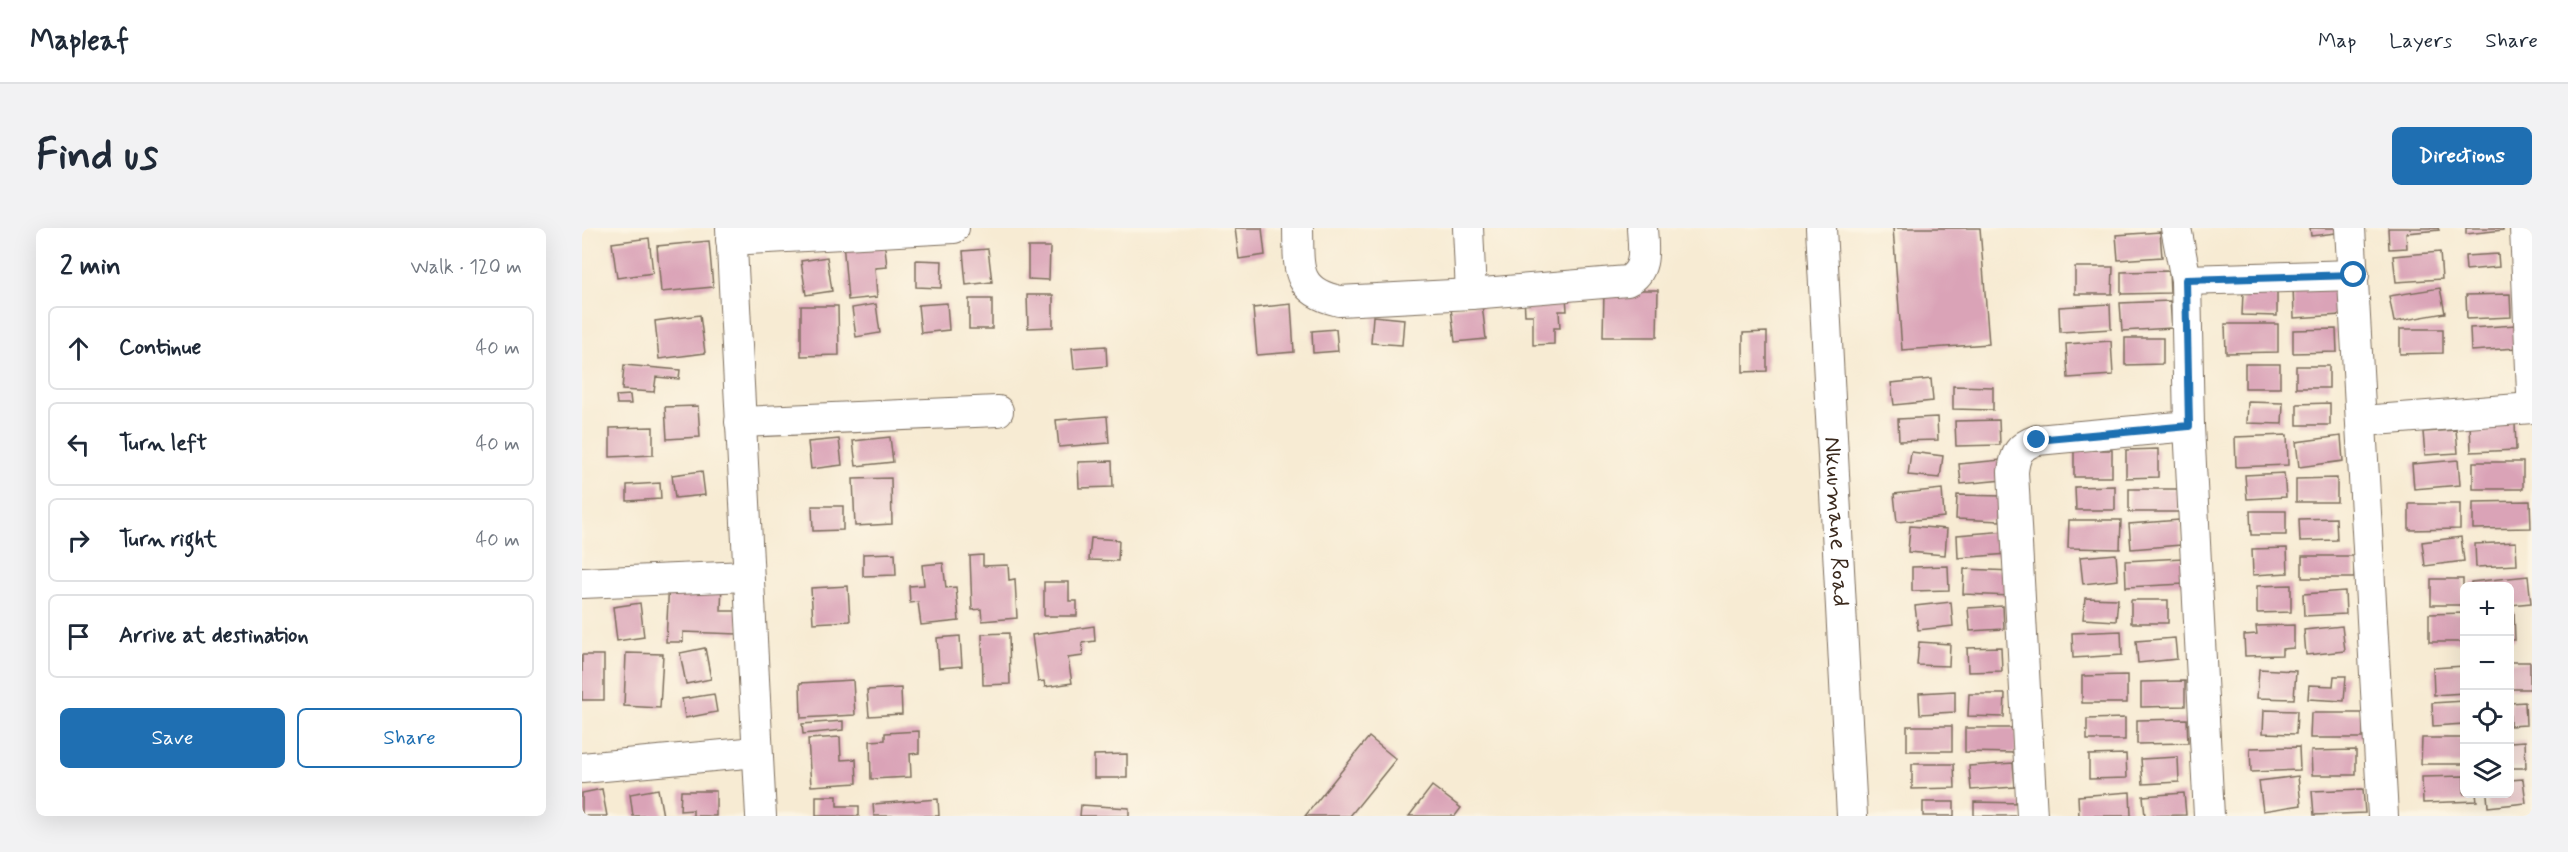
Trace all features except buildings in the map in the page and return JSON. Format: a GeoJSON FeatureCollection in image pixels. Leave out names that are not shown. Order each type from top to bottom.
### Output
{"type":"FeatureCollection","features":[{"type":"Feature","properties":{"kind":"street"},"geometry":{"type":"LineString","coordinates":[[761,816],[731,234],[954,228]]}},
{"type":"Feature","properties":{"kind":"street"},"geometry":{"type":"LineString","coordinates":[[1298,228],[1300,273],[1309,289],[1324,297],[1339,301],[1471,294],[1627,281],[1637,276],[1642,267],[1642,228]]}},
{"type":"Feature","properties":{"kind":"street"},"geometry":{"type":"LineString","coordinates":[[1468,228],[1471,294]]}},
{"type":"Feature","properties":{"kind":"street","name":"Nkuumane Road"},"geometry":{"type":"LineString","coordinates":[[1821,228],[1852,816]]}},
{"type":"Feature","properties":{"kind":"street"},"geometry":{"type":"LineString","coordinates":[[2176,228],[2186,280],[2189,426],[2209,816]]}},
{"type":"Feature","properties":{"kind":"street"},"geometry":{"type":"LineString","coordinates":[[2350,228],[2383,816]]}},
{"type":"Feature","properties":{"kind":"street"},"geometry":{"type":"LineString","coordinates":[[2525,228],[2530,265],[2532,393]]}},
{"type":"Feature","properties":{"kind":"street"},"geometry":{"type":"LineString","coordinates":[[2186,280],[2354,275]]}},
{"type":"Feature","properties":{"kind":"street"},"geometry":{"type":"LineString","coordinates":[[2362,421],[2532,408]]}},
{"type":"Feature","properties":{"kind":"street"},"geometry":{"type":"LineString","coordinates":[[740,422],[998,411]]}},
{"type":"Feature","properties":{"kind":"street"},"geometry":{"type":"LineString","coordinates":[[2032,816],[2013,472],[2015,456],[2024,444],[2037,440],[2189,426]]}},
{"type":"Feature","properties":{"kind":"street"},"geometry":{"type":"LineString","coordinates":[[582,583],[747,576]]}},
{"type":"Feature","properties":{"kind":"street"},"geometry":{"type":"LineString","coordinates":[[582,768],[757,752]]}},
{"type":"Feature","properties":{"kind":"route"},"geometry":{"type":"LineString","coordinates":[[2037,440],[2189,426],[2186,280],[2354,275]]}}]}
